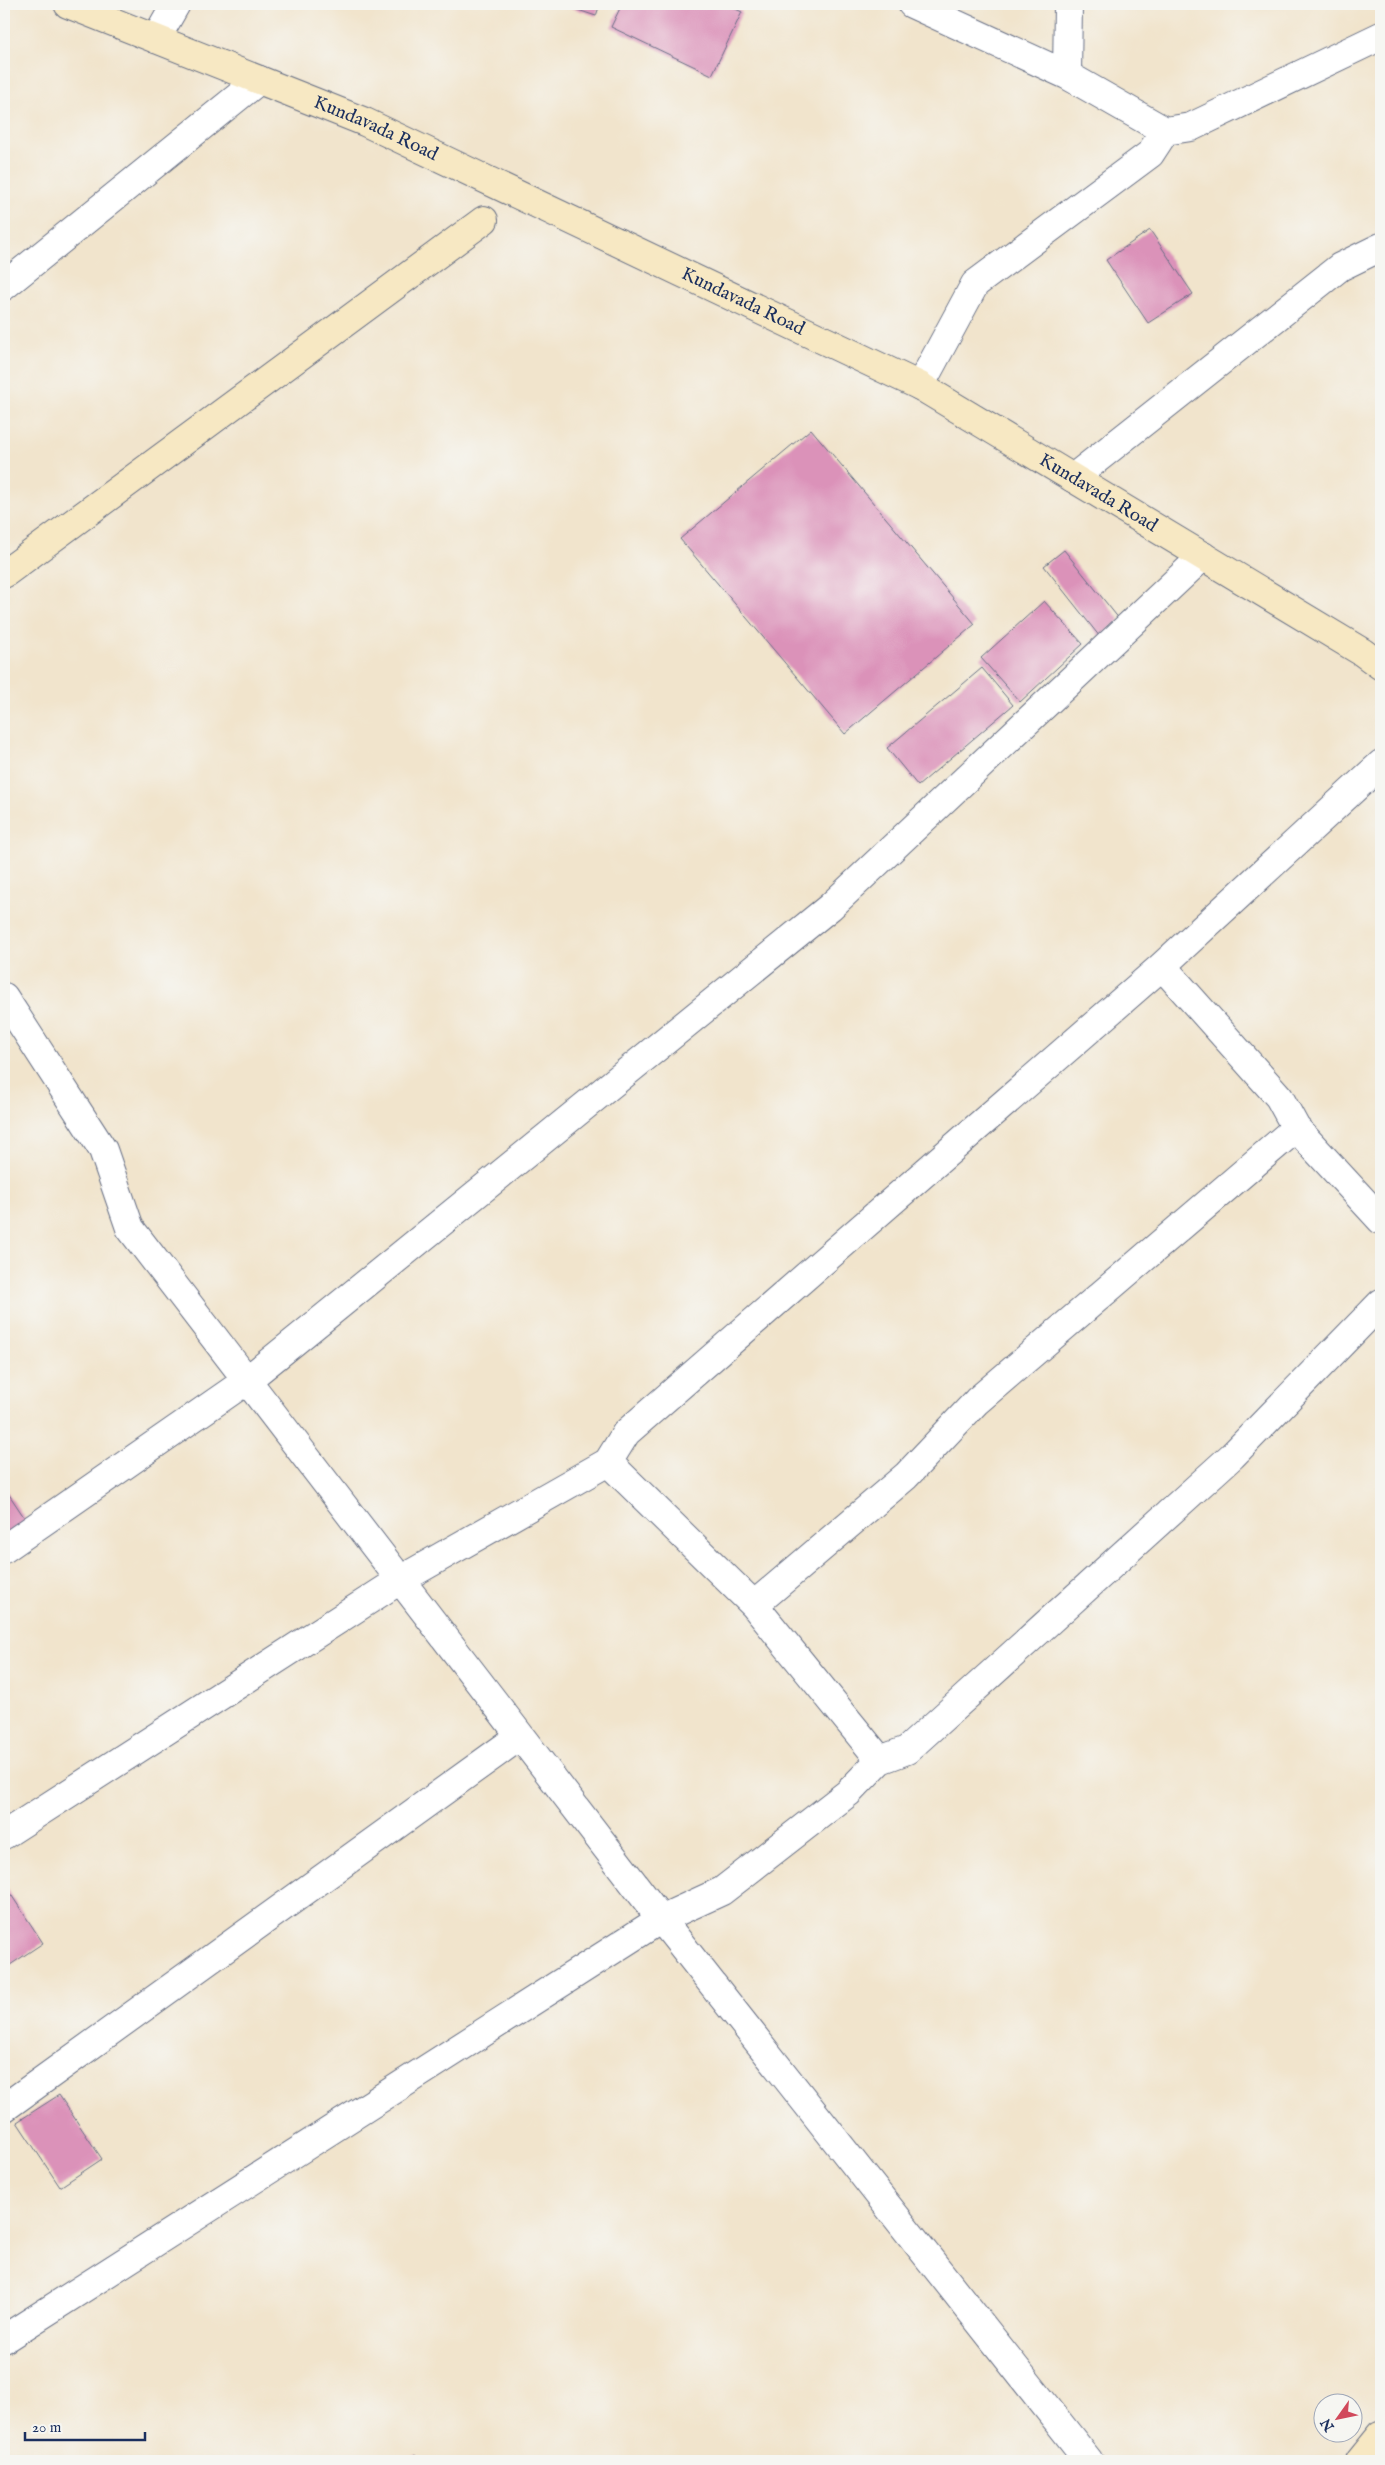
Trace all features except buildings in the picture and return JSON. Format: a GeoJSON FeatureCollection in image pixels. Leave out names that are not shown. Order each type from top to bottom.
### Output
{"type":"FeatureCollection","features":[{"type":"Feature","properties":{"kind":"street","name":"Kundavada Road"},"geometry":{"type":"LineString","coordinates":[[68,4],[365,122],[920,386],[1362,652],[1381,666]]}},
{"type":"Feature","properties":{"kind":"street"},"geometry":{"type":"LineString","coordinates":[[156,39],[176,4]]}},
{"type":"Feature","properties":{"kind":"street"},"geometry":{"type":"LineString","coordinates":[[912,4],[1067,75],[1166,132],[1191,127],[1381,36]]}},
{"type":"Feature","properties":{"kind":"street"},"geometry":{"type":"LineString","coordinates":[[1067,75],[1068,4]]}},
{"type":"Feature","properties":{"kind":"street"},"geometry":{"type":"LineString","coordinates":[[4,286],[259,80]]}},
{"type":"Feature","properties":{"kind":"street"},"geometry":{"type":"LineString","coordinates":[[920,386],[975,284],[1150,154],[1166,132]]}},
{"type":"Feature","properties":{"kind":"street"},"geometry":{"type":"LineString","coordinates":[[4,574],[484,220]]}},
{"type":"Feature","properties":{"kind":"street"},"geometry":{"type":"LineString","coordinates":[[1073,478],[1340,267],[1381,247]]}},
{"type":"Feature","properties":{"kind":"street"},"geometry":{"type":"LineString","coordinates":[[4,1549],[246,1381],[830,907],[1203,556]]}},
{"type":"Feature","properties":{"kind":"street"},"geometry":{"type":"LineString","coordinates":[[4,1835],[400,1580],[608,1462],[626,1433],[1162,966],[1381,764]]}},
{"type":"Feature","properties":{"kind":"street"},"geometry":{"type":"LineString","coordinates":[[1162,966],[1279,1097],[1296,1128],[1381,1220]]}},
{"type":"Feature","properties":{"kind":"street"},"geometry":{"type":"LineString","coordinates":[[4,996],[103,1150],[130,1228],[661,1919],[1089,2461]]}},
{"type":"Feature","properties":{"kind":"street"},"geometry":{"type":"LineString","coordinates":[[754,1604],[906,1476],[977,1401],[1296,1128]]}},
{"type":"Feature","properties":{"kind":"street"},"geometry":{"type":"LineString","coordinates":[[4,2339],[661,1919],[722,1891],[848,1793],[880,1760],[907,1750],[1225,1463],[1381,1303]]}},
{"type":"Feature","properties":{"kind":"street"},"geometry":{"type":"LineString","coordinates":[[608,1462],[754,1604],[880,1760]]}},
{"type":"Feature","properties":{"kind":"street"},"geometry":{"type":"LineString","coordinates":[[4,2108],[520,1736]]}},
{"type":"Feature","properties":{"kind":"street"},"geometry":{"type":"LineString","coordinates":[[1360,2461],[1381,2435]]}}]}
